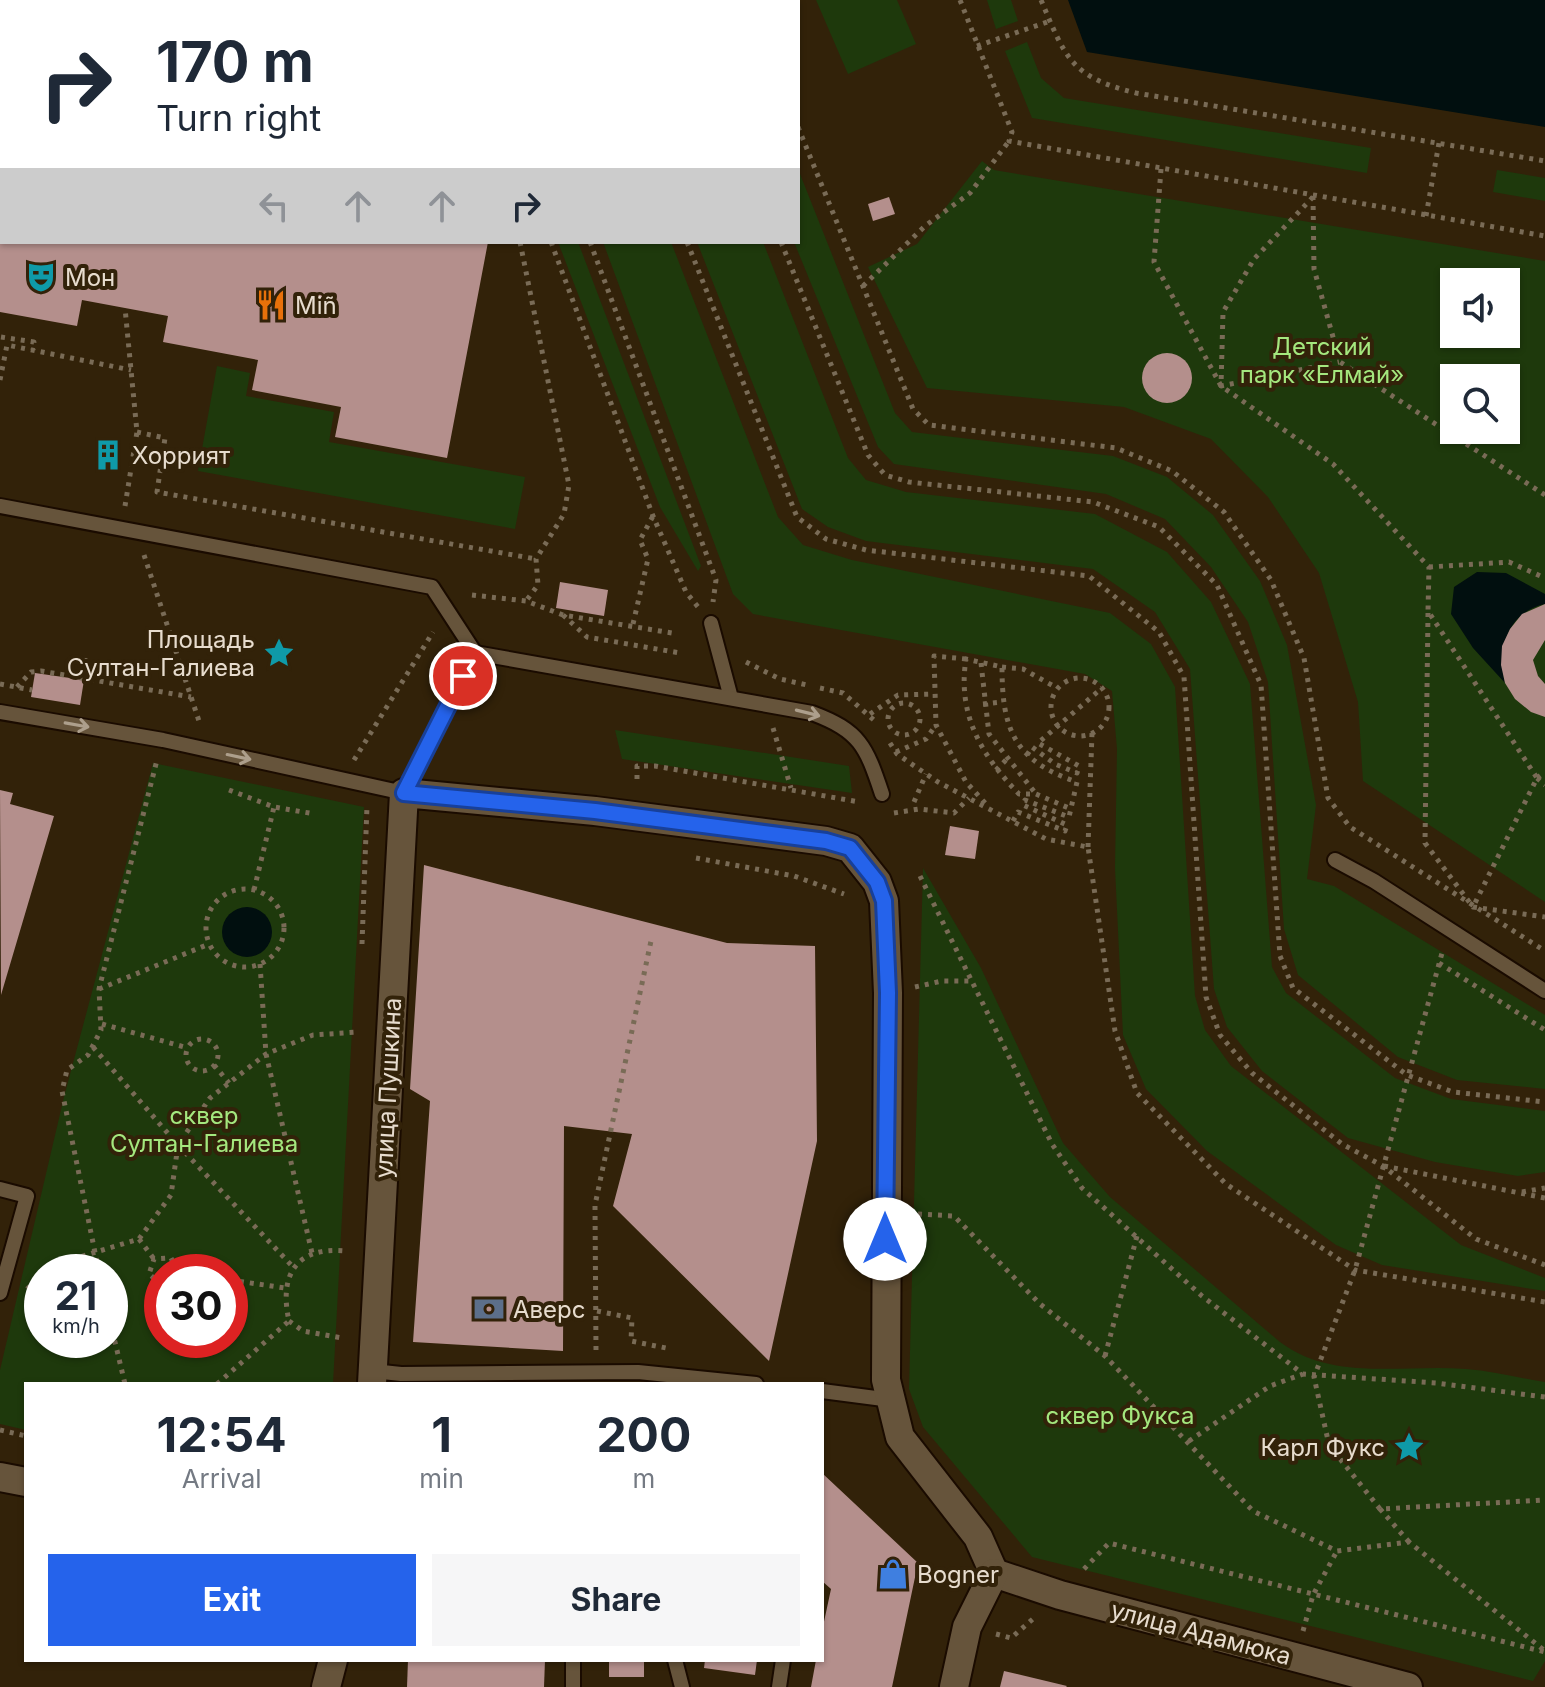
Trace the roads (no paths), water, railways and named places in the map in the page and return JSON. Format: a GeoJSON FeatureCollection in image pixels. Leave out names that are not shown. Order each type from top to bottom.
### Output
{"type":"FeatureCollection","features":[{"type":"Feature","properties":{"kind":"street","name":"улица Пушкина"},"geometry":{"type":"LineString","coordinates":[[372,1377],[404,793]]}},
{"type":"Feature","properties":{"kind":"street"},"geometry":{"type":"LineString","coordinates":[[404,793],[595,811],[826,841],[850,848],[866,866],[884,901],[888,993],[886,1365],[891,1400],[900,1437],[978,1537],[994,1573],[967,1627],[954,1687]]}},
{"type":"Feature","properties":{"kind":"street"},"geometry":{"type":"LineString","coordinates":[[0,1477],[24,1482]]}},
{"type":"Feature","properties":{"kind":"street","name":"улица Адамюка"},"geometry":{"type":"LineString","coordinates":[[994,1573],[1060,1595],[1295,1658],[1342,1679],[1408,1687]]}},
{"type":"Feature","properties":{"kind":"street"},"geometry":{"type":"LineString","coordinates":[[326,1687],[332,1662]]}},
{"type":"Feature","properties":{"kind":"lane"},"geometry":{"type":"LineString","coordinates":[[0,506],[432,587],[475,653],[812,713],[844,725],[868,754],[882,794]]}},
{"type":"Feature","properties":{"kind":"lane"},"geometry":{"type":"LineString","coordinates":[[711,623],[731,698]]}},
{"type":"Feature","properties":{"kind":"lane"},"geometry":{"type":"LineString","coordinates":[[0,712],[163,740],[404,793],[475,653]]}},
{"type":"Feature","properties":{"kind":"lane"},"geometry":{"type":"LineString","coordinates":[[1335,860],[1374,881],[1545,991]]}},
{"type":"Feature","properties":{"kind":"lane"},"geometry":{"type":"LineString","coordinates":[[0,1189],[27,1196],[0,1293]]}},
{"type":"Feature","properties":{"kind":"lane"},"geometry":{"type":"LineString","coordinates":[[372,1377],[401,1374],[638,1372],[736,1382]]}},
{"type":"Feature","properties":{"kind":"lane"},"geometry":{"type":"LineString","coordinates":[[824,1391],[891,1400]]}},
{"type":"Feature","properties":{"kind":"lane"},"geometry":{"type":"LineString","coordinates":[[573,1662],[573,1687]]}},
{"type":"Feature","properties":{"kind":"lane"},"geometry":{"type":"LineString","coordinates":[[676,1662],[682,1687]]}},
{"type":"Feature","properties":{"kind":"lane"},"geometry":{"type":"LineString","coordinates":[[779,1687],[783,1662]]}},
{"type":"Feature","properties":{"kind":"place","name":"Мон"},"geometry":{"type":"Point","coordinates":[41,277]}},
{"type":"Feature","properties":{"kind":"place","name":"Miñ"},"geometry":{"type":"Point","coordinates":[271,305]}},
{"type":"Feature","properties":{"kind":"place","name":"Хоррият"},"geometry":{"type":"Point","coordinates":[108,455]}},
{"type":"Feature","properties":{"kind":"place","name":"Площадь Султан-Галиева"},"geometry":{"type":"Point","coordinates":[279,653]}},
{"type":"Feature","properties":{"kind":"place","name":"Аверс"},"geometry":{"type":"Point","coordinates":[489,1309]}},
{"type":"Feature","properties":{"kind":"place","name":"Карл Фукс"},"geometry":{"type":"Point","coordinates":[1409,1447]}},
{"type":"Feature","properties":{"kind":"place","name":"Bogner"},"geometry":{"type":"Point","coordinates":[893,1574]}},
{"type":"Feature","properties":{"kind":"park label","name":"Детский парк «Елмай»"},"geometry":{"type":"Point","coordinates":[1322,360]}},
{"type":"Feature","properties":{"kind":"park label","name":"сквер Султан-Галиева"},"geometry":{"type":"Point","coordinates":[204,1129]}},
{"type":"Feature","properties":{"kind":"park label","name":"cквер Фукса"},"geometry":{"type":"Point","coordinates":[1120,1415]}}]}
